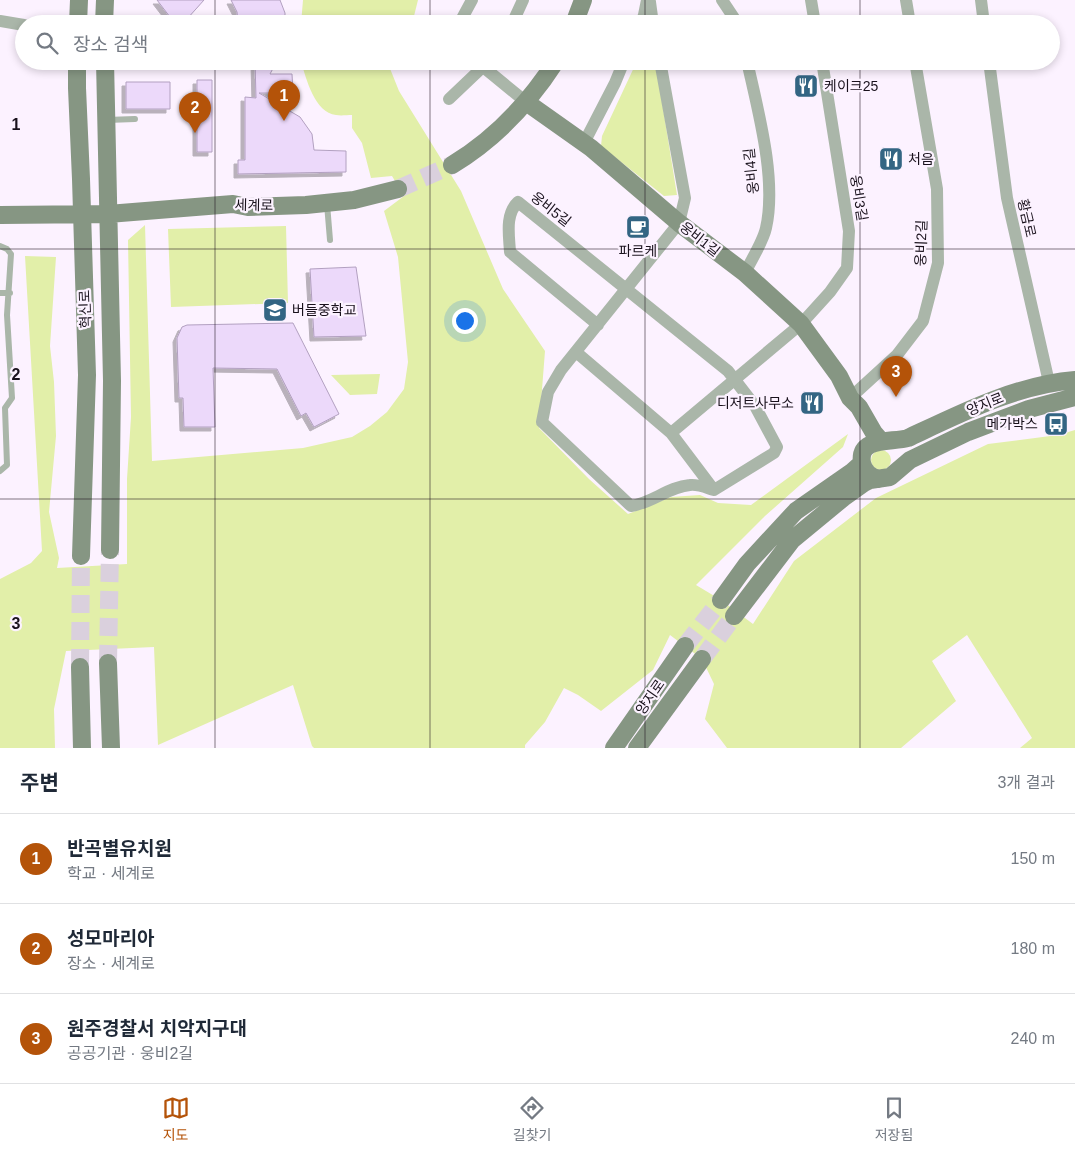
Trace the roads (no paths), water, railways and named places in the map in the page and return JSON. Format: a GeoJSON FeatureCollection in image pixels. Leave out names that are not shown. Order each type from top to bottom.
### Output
{"type":"FeatureCollection","features":[{"type":"Feature","properties":{"kind":"street"},"geometry":{"type":"LineString","coordinates":[[78,15],[79,0]]}},
{"type":"Feature","properties":{"kind":"street"},"geometry":{"type":"LineString","coordinates":[[104,15],[105,0]]}},
{"type":"Feature","properties":{"kind":"street"},"geometry":{"type":"LineString","coordinates":[[464,15],[472,0]]}},
{"type":"Feature","properties":{"kind":"street"},"geometry":{"type":"LineString","coordinates":[[516,15],[523,0]]}},
{"type":"Feature","properties":{"kind":"street"},"geometry":{"type":"LineString","coordinates":[[577,15],[583,0]]}},
{"type":"Feature","properties":{"kind":"street"},"geometry":{"type":"LineString","coordinates":[[644,15],[648,0]]}},
{"type":"Feature","properties":{"kind":"street"},"geometry":{"type":"LineString","coordinates":[[648,0],[652,15]]}},
{"type":"Feature","properties":{"kind":"street"},"geometry":{"type":"LineString","coordinates":[[722,0],[732,15]]}},
{"type":"Feature","properties":{"kind":"street"},"geometry":{"type":"LineString","coordinates":[[811,0],[814,15]]}},
{"type":"Feature","properties":{"kind":"street"},"geometry":{"type":"LineString","coordinates":[[906,0],[908,15]]}},
{"type":"Feature","properties":{"kind":"street"},"geometry":{"type":"LineString","coordinates":[[981,0],[983,15]]}},
{"type":"Feature","properties":{"kind":"street"},"geometry":{"type":"LineString","coordinates":[[0,22],[15,24]]}},
{"type":"Feature","properties":{"kind":"street","name":"혁신로"},"geometry":{"type":"LineString","coordinates":[[77,70],[87,375],[81,556]]}},
{"type":"Feature","properties":{"kind":"street","name":"혁신로"},"geometry":{"type":"LineString","coordinates":[[105,70],[112,381],[110,550]]}},
{"type":"Feature","properties":{"kind":"street"},"geometry":{"type":"LineString","coordinates":[[449,99],[476,70]]}},
{"type":"Feature","properties":{"kind":"street"},"geometry":{"type":"LineString","coordinates":[[491,70],[526,102]]}},
{"type":"Feature","properties":{"kind":"street"},"geometry":{"type":"LineString","coordinates":[[452,164],[482,146],[509,121],[526,102],[549,70]]}},
{"type":"Feature","properties":{"kind":"street"},"geometry":{"type":"LineString","coordinates":[[584,143],[620,70]]}},
{"type":"Feature","properties":{"kind":"street"},"geometry":{"type":"LineString","coordinates":[[661,70],[685,198],[679,223],[561,370],[548,392],[542,422],[631,506],[642,504],[667,491],[692,485],[714,490]]}},
{"type":"Feature","properties":{"kind":"street","name":"웅비4길"},"geometry":{"type":"LineString","coordinates":[[745,274],[766,229],[770,186],[759,115],[749,70]]}},
{"type":"Feature","properties":{"kind":"street","name":"웅비3길"},"geometry":{"type":"LineString","coordinates":[[801,324],[830,292],[847,268],[849,231],[823,70]]}},
{"type":"Feature","properties":{"kind":"street","name":"웅비2길"},"geometry":{"type":"LineString","coordinates":[[850,398],[897,355],[923,321],[938,263],[937,189],[917,70]]}},
{"type":"Feature","properties":{"kind":"street","name":"황금로"},"geometry":{"type":"LineString","coordinates":[[990,70],[1007,198],[1048,378]]}},
{"type":"Feature","properties":{"kind":"street","name":"웅비1길"},"geometry":{"type":"LineString","coordinates":[[526,102],[584,143],[679,223],[745,274],[801,324],[838,376],[850,398],[858,406],[874,433],[884,442]]}},
{"type":"Feature","properties":{"kind":"street","name":"세계로"},"geometry":{"type":"LineString","coordinates":[[82,214],[108,214],[233,204],[248,207],[327,203],[354,200],[398,189]]}},
{"type":"Feature","properties":{"kind":"street","name":"웅비5길"},"geometry":{"type":"LineString","coordinates":[[598,325],[510,252],[509,224],[511,208],[518,202],[735,378],[755,406],[777,447],[774,453],[714,490]]}},
{"type":"Feature","properties":{"kind":"street"},"geometry":{"type":"LineString","coordinates":[[0,215],[82,214]]}},
{"type":"Feature","properties":{"kind":"street"},"geometry":{"type":"LineString","coordinates":[[671,433],[801,324]]}},
{"type":"Feature","properties":{"kind":"street"},"geometry":{"type":"LineString","coordinates":[[576,352],[671,433],[714,490]]}},
{"type":"Feature","properties":{"kind":"street"},"geometry":{"type":"LineString","coordinates":[[936,426],[958,410],[1026,382],[1075,375]]}},
{"type":"Feature","properties":{"kind":"street","name":"양지로"},"geometry":{"type":"LineString","coordinates":[[884,442],[936,426],[1026,388],[1075,380]]}},
{"type":"Feature","properties":{"kind":"street","name":"양지로"},"geometry":{"type":"LineString","coordinates":[[904,464],[968,432],[1029,409],[1075,397]]}},
{"type":"Feature","properties":{"kind":"street"},"geometry":{"type":"LineString","coordinates":[[721,600],[747,564],[796,511],[864,474],[890,477],[904,464],[898,450],[893,445],[884,442],[862,456],[864,474],[843,498],[792,540],[734,616]]}},
{"type":"Feature","properties":{"kind":"street","name":"양지로"},"geometry":{"type":"LineString","coordinates":[[614,748],[686,646]]}},
{"type":"Feature","properties":{"kind":"street","name":"양지로"},"geometry":{"type":"LineString","coordinates":[[637,748],[702,659]]}},
{"type":"Feature","properties":{"kind":"street"},"geometry":{"type":"LineString","coordinates":[[108,663],[111,748]]}},
{"type":"Feature","properties":{"kind":"street"},"geometry":{"type":"LineString","coordinates":[[80,667],[82,748]]}},
{"type":"Feature","properties":{"kind":"lane"},"geometry":{"type":"LineString","coordinates":[[106,120],[135,119]]}},
{"type":"Feature","properties":{"kind":"lane"},"geometry":{"type":"LineString","coordinates":[[327,203],[330,240]]}},
{"type":"Feature","properties":{"kind":"lane"},"geometry":{"type":"LineString","coordinates":[[0,246],[7,249],[11,254],[10,293],[7,315],[12,398],[3,408],[7,465],[0,471]]}},
{"type":"Feature","properties":{"kind":"lane"},"geometry":{"type":"LineString","coordinates":[[0,293],[10,293]]}},
{"type":"Feature","properties":{"kind":"lane"},"geometry":{"type":"LineString","coordinates":[[0,354],[9,354]]}},
{"type":"Feature","properties":{"kind":"tunnel"},"geometry":{"type":"LineString","coordinates":[[398,189],[452,165]]}},
{"type":"Feature","properties":{"kind":"tunnel"},"geometry":{"type":"LineString","coordinates":[[108,663],[110,550]]}},
{"type":"Feature","properties":{"kind":"tunnel"},"geometry":{"type":"LineString","coordinates":[[80,667],[81,556]]}},
{"type":"Feature","properties":{"kind":"tunnel"},"geometry":{"type":"LineString","coordinates":[[685,646],[721,600]]}},
{"type":"Feature","properties":{"kind":"tunnel"},"geometry":{"type":"LineString","coordinates":[[702,659],[734,616]]}},
{"type":"Feature","properties":{"kind":"place","name":"케이크25"},"geometry":{"type":"Point","coordinates":[806,86]}},
{"type":"Feature","properties":{"kind":"place","name":"반곡별유치원"},"geometry":{"type":"Point","coordinates":[284,121]}},
{"type":"Feature","properties":{"kind":"place","name":"성모마리아"},"geometry":{"type":"Point","coordinates":[195,133]}},
{"type":"Feature","properties":{"kind":"place","name":"처음"},"geometry":{"type":"Point","coordinates":[891,159]}},
{"type":"Feature","properties":{"kind":"place","name":"파르케"},"geometry":{"type":"Point","coordinates":[638,227]}},
{"type":"Feature","properties":{"kind":"place","name":"버들중학교"},"geometry":{"type":"Point","coordinates":[275,310]}},
{"type":"Feature","properties":{"kind":"place","name":"원주경찰서 치악지구대"},"geometry":{"type":"Point","coordinates":[896,397]}},
{"type":"Feature","properties":{"kind":"place","name":"디저트사무소"},"geometry":{"type":"Point","coordinates":[812,403]}},
{"type":"Feature","properties":{"kind":"place","name":"메가박스"},"geometry":{"type":"Point","coordinates":[1056,424]}}]}
